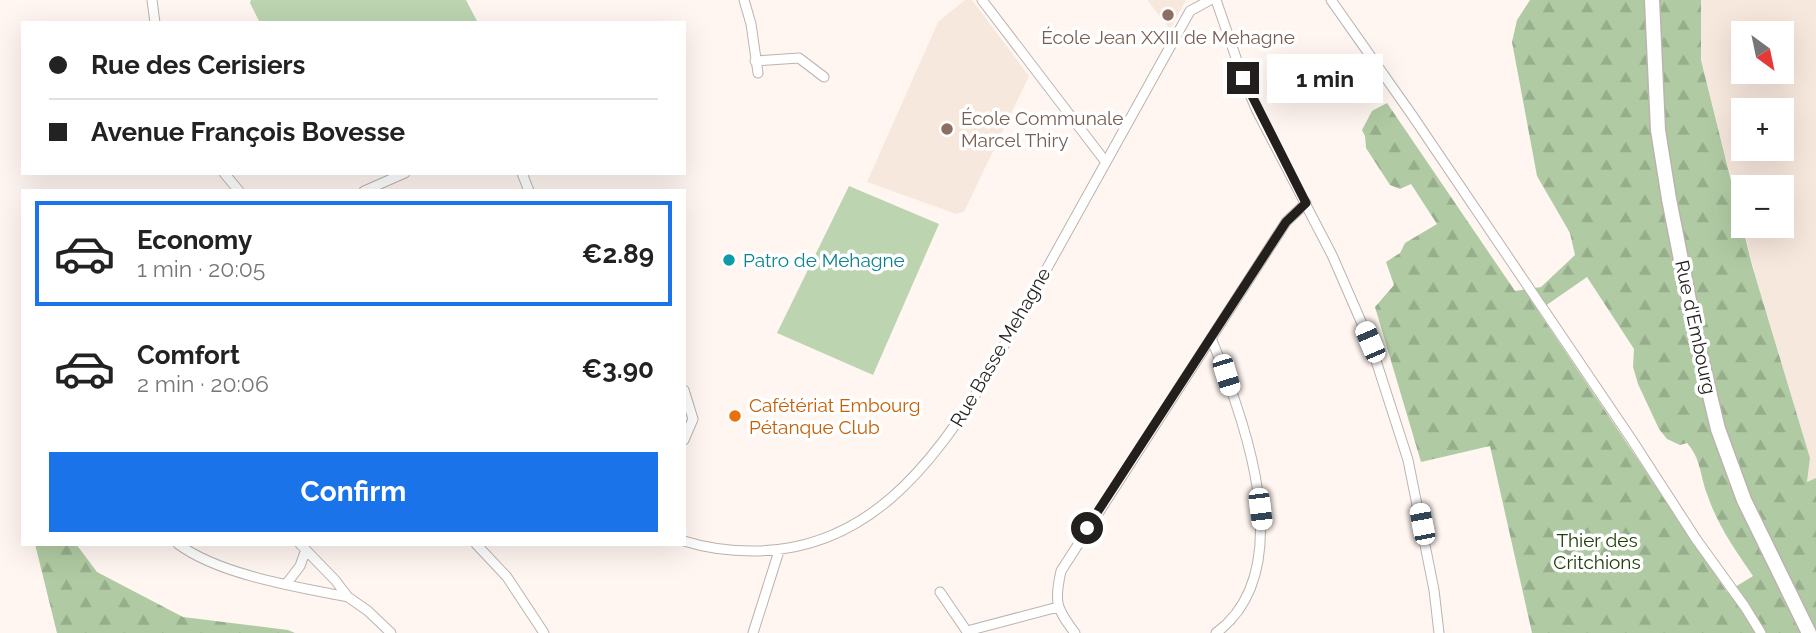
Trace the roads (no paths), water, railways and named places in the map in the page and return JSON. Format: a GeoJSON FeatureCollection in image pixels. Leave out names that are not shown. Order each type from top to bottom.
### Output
{"type":"FeatureCollection","features":[{"type":"Feature","properties":{"kind":"main road","name":"Rue d'Embourg"},"geometry":{"type":"LineString","coordinates":[[1652,1],[1658,130],[1697,341],[1715,416],[1729,463],[1744,500],[1809,633]]}},
{"type":"Feature","properties":{"kind":"street"},"geometry":{"type":"LineString","coordinates":[[152,0],[155,21]]}},
{"type":"Feature","properties":{"kind":"street"},"geometry":{"type":"LineString","coordinates":[[744,0],[751,24],[758,73]]}},
{"type":"Feature","properties":{"kind":"street"},"geometry":{"type":"LineString","coordinates":[[982,0],[1105,161]]}},
{"type":"Feature","properties":{"kind":"street","name":"Rue Basse Mehagne"},"geometry":{"type":"LineString","coordinates":[[686,542],[734,551],[779,551],[823,539],[874,513],[928,461],[959,421],[986,378],[1190,11],[1210,0]]}},
{"type":"Feature","properties":{"kind":"street"},"geometry":{"type":"LineString","coordinates":[[1216,0],[1243,78],[1332,255],[1370,342],[1408,460],[1434,590],[1439,633]]}},
{"type":"Feature","properties":{"kind":"street"},"geometry":{"type":"LineString","coordinates":[[1332,0],[1761,633]]}},
{"type":"Feature","properties":{"kind":"street"},"geometry":{"type":"LineString","coordinates":[[755,61],[799,58],[824,77]]}},
{"type":"Feature","properties":{"kind":"street"},"geometry":{"type":"LineString","coordinates":[[226,175],[237,189]]}},
{"type":"Feature","properties":{"kind":"street"},"geometry":{"type":"LineString","coordinates":[[369,189],[400,175]]}},
{"type":"Feature","properties":{"kind":"street"},"geometry":{"type":"LineString","coordinates":[[1075,633],[1058,607],[1057,589],[1061,571],[1286,222],[1306,203]]}},
{"type":"Feature","properties":{"kind":"street"},"geometry":{"type":"LineString","coordinates":[[1211,338],[1244,433],[1258,493],[1262,525],[1260,557],[1251,588],[1236,616],[1216,633]]}},
{"type":"Feature","properties":{"kind":"street"},"geometry":{"type":"LineString","coordinates":[[686,396],[693,419],[686,435]]}},
{"type":"Feature","properties":{"kind":"street"},"geometry":{"type":"LineString","coordinates":[[182,546],[212,563],[238,573],[348,597]]}},
{"type":"Feature","properties":{"kind":"street"},"geometry":{"type":"LineString","coordinates":[[478,546],[507,577],[544,633]]}},
{"type":"Feature","properties":{"kind":"street"},"geometry":{"type":"LineString","coordinates":[[287,583],[300,566],[302,548]]}},
{"type":"Feature","properties":{"kind":"street"},"geometry":{"type":"LineString","coordinates":[[302,548],[335,580],[348,597],[391,633]]}},
{"type":"Feature","properties":{"kind":"street"},"geometry":{"type":"LineString","coordinates":[[753,633],[779,551]]}},
{"type":"Feature","properties":{"kind":"street"},"geometry":{"type":"LineString","coordinates":[[940,592],[967,632],[1058,607]]}},
{"type":"Feature","properties":{"kind":"place","name":"École Jean XXIII de Mehagne"},"geometry":{"type":"Point","coordinates":[1168,15]}},
{"type":"Feature","properties":{"kind":"place","name":"École Communale Marcel Thiry"},"geometry":{"type":"Point","coordinates":[947,129]}},
{"type":"Feature","properties":{"kind":"place","name":"Patro de Mehagne"},"geometry":{"type":"Point","coordinates":[729,260]}},
{"type":"Feature","properties":{"kind":"place","name":"Cafétériat Embourg Pétanque Club"},"geometry":{"type":"Point","coordinates":[735,416]}},
{"type":"Feature","properties":{"kind":"park label","name":"Thier des Critchions"},"geometry":{"type":"Point","coordinates":[1597,551]}}]}
